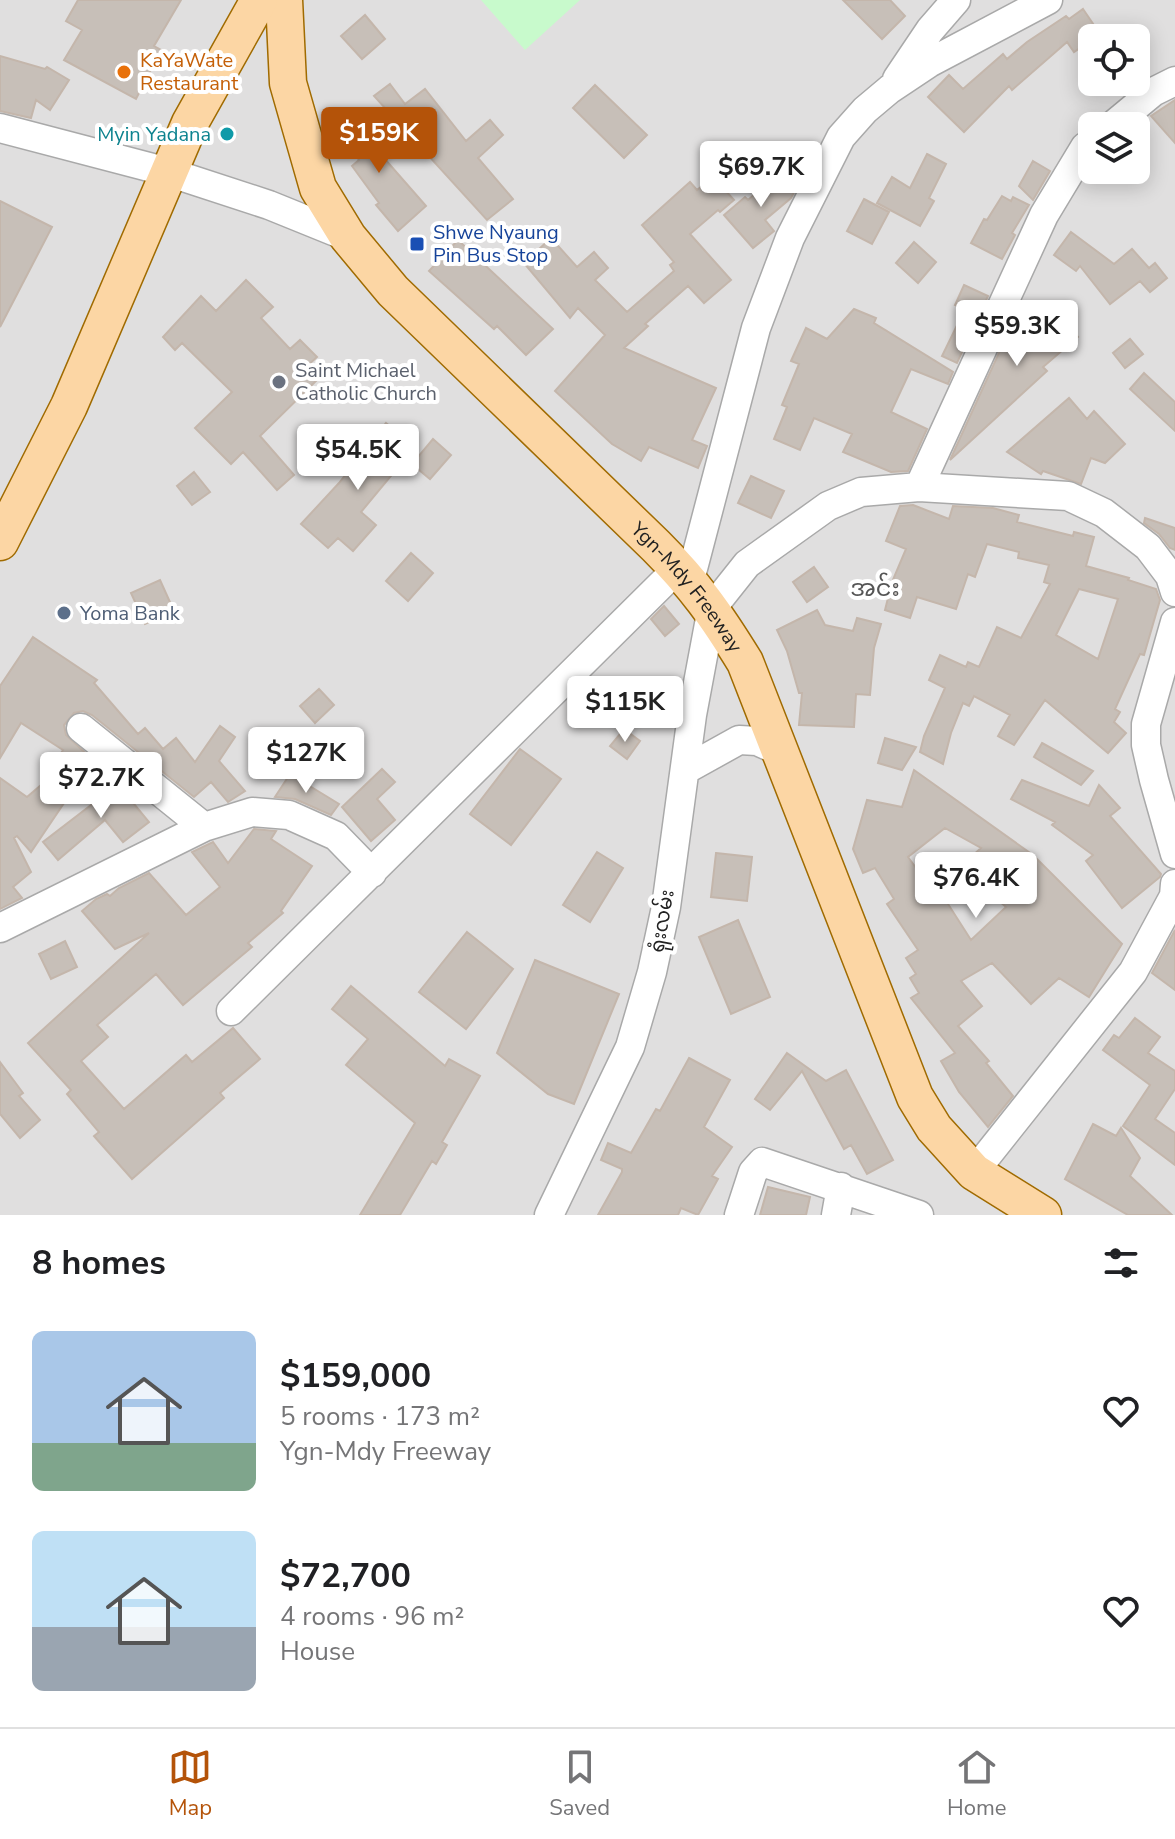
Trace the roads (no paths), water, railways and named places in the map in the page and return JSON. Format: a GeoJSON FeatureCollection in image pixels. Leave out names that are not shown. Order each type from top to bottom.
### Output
{"type":"FeatureCollection","features":[{"type":"Feature","properties":{"kind":"main road"},"geometry":{"type":"LineString","coordinates":[[0,542],[69,406],[190,123],[259,0]]}},
{"type":"Feature","properties":{"kind":"main road","name":"Ygn-Mdy Freeway"},"geometry":{"type":"LineString","coordinates":[[284,0],[288,83],[318,188],[348,237],[393,291],[684,574],[712,608],[745,662],[915,1097],[934,1128],[974,1172],[1029,1212]]}},
{"type":"Feature","properties":{"kind":"street"},"geometry":{"type":"LineString","coordinates":[[890,89],[930,30],[956,0]]}},
{"type":"Feature","properties":{"kind":"street"},"geometry":{"type":"LineString","coordinates":[[231,1011],[684,574],[756,328],[790,238],[841,137],[865,110],[929,63],[1048,0]]}},
{"type":"Feature","properties":{"kind":"street"},"geometry":{"type":"LineString","coordinates":[[1129,112],[1153,92],[1175,81]]}},
{"type":"Feature","properties":{"kind":"street"},"geometry":{"type":"LineString","coordinates":[[0,128],[168,172],[269,205],[348,237]]}},
{"type":"Feature","properties":{"kind":"street"},"geometry":{"type":"LineString","coordinates":[[919,487],[1044,215],[1078,159]]}},
{"type":"Feature","properties":{"kind":"street"},"geometry":{"type":"LineString","coordinates":[[712,608],[747,564],[828,506],[861,492],[919,487],[1068,496],[1104,513],[1148,547],[1170,576],[1175,592]]}},
{"type":"Feature","properties":{"kind":"street","name":"ရုံးလမ်း"},"geometry":{"type":"LineString","coordinates":[[549,1215],[630,1047],[652,972],[666,907],[712,608]]}},
{"type":"Feature","properties":{"kind":"street"},"geometry":{"type":"LineString","coordinates":[[1175,622],[1146,724],[1149,757],[1175,854]]}},
{"type":"Feature","properties":{"kind":"street"},"geometry":{"type":"LineString","coordinates":[[81,728],[204,827]]}},
{"type":"Feature","properties":{"kind":"street"},"geometry":{"type":"LineString","coordinates":[[685,770],[739,740],[757,741],[782,752]]}},
{"type":"Feature","properties":{"kind":"street"},"geometry":{"type":"LineString","coordinates":[[0,928],[204,827],[252,812],[289,815],[336,836],[372,873]]}},
{"type":"Feature","properties":{"kind":"street"},"geometry":{"type":"LineString","coordinates":[[974,1172],[1133,972],[1174,896],[1175,884]]}},
{"type":"Feature","properties":{"kind":"street"},"geometry":{"type":"LineString","coordinates":[[739,1215],[753,1172],[762,1162],[919,1215]]}},
{"type":"Feature","properties":{"kind":"street"},"geometry":{"type":"LineString","coordinates":[[836,1215],[841,1187]]}},
{"type":"Feature","properties":{"kind":"place","name":"KaYaWate Restaurant"},"geometry":{"type":"Point","coordinates":[124,72]}},
{"type":"Feature","properties":{"kind":"place","name":"Myin Yadana"},"geometry":{"type":"Point","coordinates":[227,134]}},
{"type":"Feature","properties":{"kind":"place","name":"Shwe Nyaung Pin Bus Stop"},"geometry":{"type":"Point","coordinates":[417,244]}},
{"type":"Feature","properties":{"kind":"place","name":"Saint Michael Catholic Church"},"geometry":{"type":"Point","coordinates":[279,382]}},
{"type":"Feature","properties":{"kind":"place","name":"Yoma Bank"},"geometry":{"type":"Point","coordinates":[64,613]}},
{"type":"Feature","properties":{"kind":"district","name":"အင်း"},"geometry":{"type":"Point","coordinates":[875,588]}}]}
